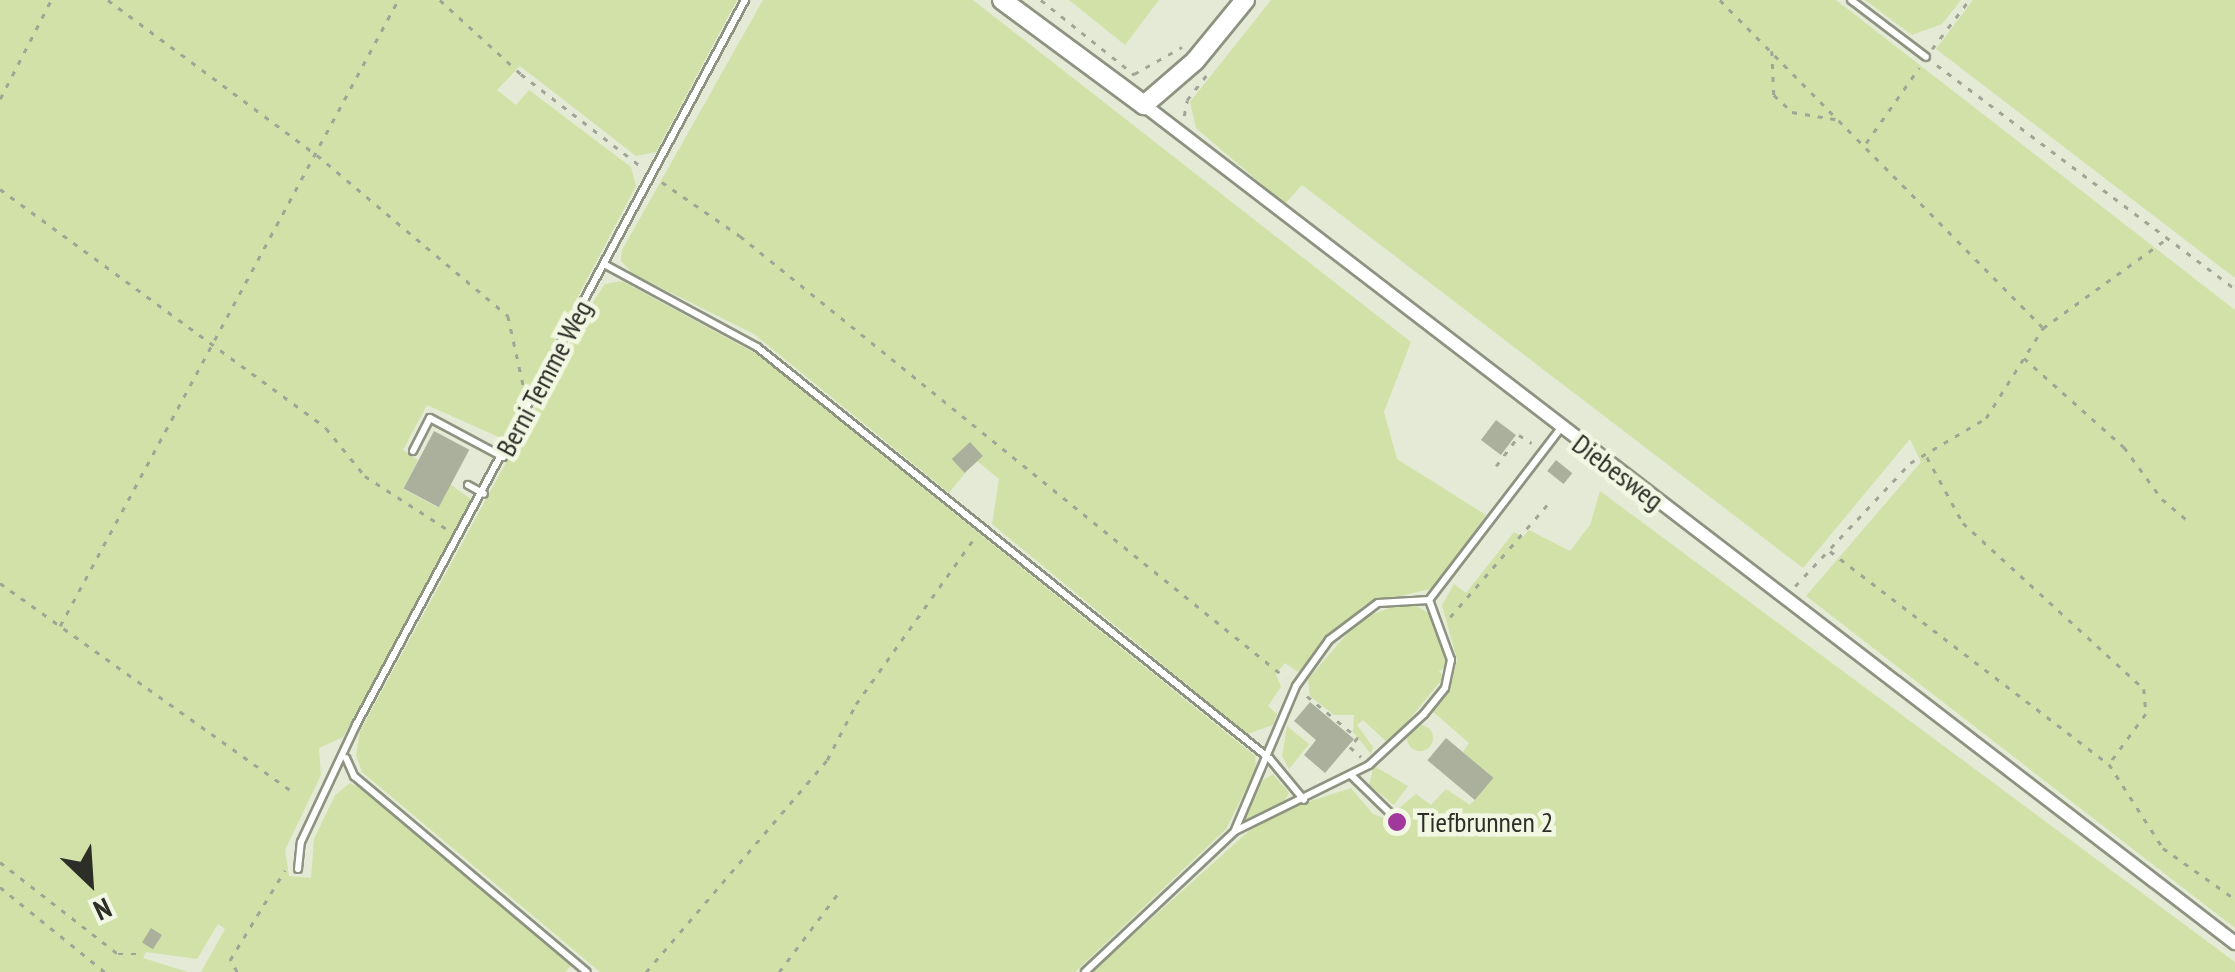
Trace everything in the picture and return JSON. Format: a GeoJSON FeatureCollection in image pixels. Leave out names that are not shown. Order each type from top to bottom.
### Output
{"type":"FeatureCollection","features":[{"type":"Feature","properties":{"kind":"street","name":"Diebesweg"},"geometry":{"type":"LineString","coordinates":[[1002,0],[2235,943]]}},
{"type":"Feature","properties":{"kind":"street"},"geometry":{"type":"LineString","coordinates":[[1144,105],[1195,60],[1245,0]]}},
{"type":"Feature","properties":{"kind":"lane","name":"Berni Temme Weg"},"geometry":{"type":"LineString","coordinates":[[298,865],[301,842],[345,757],[356,725],[461,538],[745,0]]}},
{"type":"Feature","properties":{"kind":"lane"},"geometry":{"type":"LineString","coordinates":[[1851,0],[1926,57]]}},
{"type":"Feature","properties":{"kind":"lane"},"geometry":{"type":"LineString","coordinates":[[604,264],[757,347],[1270,759],[1304,800]]}},
{"type":"Feature","properties":{"kind":"lane"},"geometry":{"type":"LineString","coordinates":[[412,451],[430,418],[503,456]]}},
{"type":"Feature","properties":{"kind":"lane"},"geometry":{"type":"LineString","coordinates":[[1429,600],[1560,428]]}},
{"type":"Feature","properties":{"kind":"lane"},"geometry":{"type":"LineString","coordinates":[[468,484],[484,494]]}},
{"type":"Feature","properties":{"kind":"lane"},"geometry":{"type":"LineString","coordinates":[[1234,831],[1270,759],[1296,686],[1329,640],[1363,610],[1402,597],[1429,600]]}},
{"type":"Feature","properties":{"kind":"lane"},"geometry":{"type":"LineString","coordinates":[[1085,972],[1234,831],[1351,776],[1400,741],[1445,688],[1451,660],[1429,600]]}},
{"type":"Feature","properties":{"kind":"lane"},"geometry":{"type":"LineString","coordinates":[[345,757],[354,776],[587,972]]}},
{"type":"Feature","properties":{"kind":"lane"},"geometry":{"type":"LineString","coordinates":[[1351,776],[1391,814]]}},
{"type":"Feature","properties":{"kind":"path"},"geometry":{"type":"LineString","coordinates":[[0,99],[51,0]]}},
{"type":"Feature","properties":{"kind":"path"},"geometry":{"type":"LineString","coordinates":[[108,0],[317,156],[508,316],[528,409]]}},
{"type":"Feature","properties":{"kind":"path"},"geometry":{"type":"LineString","coordinates":[[60,626],[398,0]]}},
{"type":"Feature","properties":{"kind":"path"},"geometry":{"type":"LineString","coordinates":[[440,0],[521,74],[651,174],[740,236],[1296,686],[1358,738],[1350,747],[1369,764]]}},
{"type":"Feature","properties":{"kind":"path"},"geometry":{"type":"LineString","coordinates":[[1040,0],[1134,74],[1144,105]]}},
{"type":"Feature","properties":{"kind":"path"},"geometry":{"type":"LineString","coordinates":[[1720,0],[2042,328]]}},
{"type":"Feature","properties":{"kind":"path"},"geometry":{"type":"LineString","coordinates":[[1865,144],[1969,0]]}},
{"type":"Feature","properties":{"kind":"path"},"geometry":{"type":"LineString","coordinates":[[1134,74],[1192,38]]}},
{"type":"Feature","properties":{"kind":"path"},"geometry":{"type":"LineString","coordinates":[[1772,49],[1774,95],[1792,112],[1841,120]]}},
{"type":"Feature","properties":{"kind":"path"},"geometry":{"type":"LineString","coordinates":[[1926,57],[2235,290]]}},
{"type":"Feature","properties":{"kind":"path"},"geometry":{"type":"LineString","coordinates":[[1191,142],[1197,134],[1184,108],[1209,72]]}},
{"type":"Feature","properties":{"kind":"path"},"geometry":{"type":"LineString","coordinates":[[0,189],[326,428],[365,476],[461,538]]}},
{"type":"Feature","properties":{"kind":"path"},"geometry":{"type":"LineString","coordinates":[[1783,597],[1910,463],[1986,418],[2042,328],[2165,240]]}},
{"type":"Feature","properties":{"kind":"path"},"geometry":{"type":"LineString","coordinates":[[2023,357],[2124,447],[2162,499],[2192,523]]}},
{"type":"Feature","properties":{"kind":"path"},"geometry":{"type":"LineString","coordinates":[[1496,466],[1519,435],[1538,449]]}},
{"type":"Feature","properties":{"kind":"path"},"geometry":{"type":"LineString","coordinates":[[1926,455],[1963,524],[2144,689],[2146,714],[2109,764]]}},
{"type":"Feature","properties":{"kind":"path"},"geometry":{"type":"LineString","coordinates":[[1441,628],[1547,505]]}},
{"type":"Feature","properties":{"kind":"path"},"geometry":{"type":"LineString","coordinates":[[646,972],[827,760],[856,704],[981,528]]}},
{"type":"Feature","properties":{"kind":"path"},"geometry":{"type":"LineString","coordinates":[[1830,551],[2109,764],[2164,848],[2235,899]]}},
{"type":"Feature","properties":{"kind":"path"},"geometry":{"type":"LineString","coordinates":[[0,584],[293,792]]}},
{"type":"Feature","properties":{"kind":"path"},"geometry":{"type":"LineString","coordinates":[[0,862],[118,954],[142,954]]}},
{"type":"Feature","properties":{"kind":"path"},"geometry":{"type":"LineString","coordinates":[[237,972],[230,960],[278,876],[298,865]]}},
{"type":"Feature","properties":{"kind":"path"},"geometry":{"type":"LineString","coordinates":[[0,886],[105,972]]}},
{"type":"Feature","properties":{"kind":"path"},"geometry":{"type":"LineString","coordinates":[[778,972],[840,892]]}},
{"type":"Feature","properties":{"kind":"green space"},"geometry":{"type":"Polygon","coordinates":[[[0,0],[737,0],[656,152],[636,156],[520,66],[497,90],[516,105],[529,90],[631,167],[636,186],[503,439],[427,405],[403,450],[418,460],[403,489],[437,507],[450,484],[472,500],[343,737],[319,748],[321,775],[285,850],[289,876],[311,878],[314,839],[335,795],[350,783],[571,966],[565,972],[201,972],[225,929],[218,924],[197,959],[146,952],[143,958],[188,972],[0,972],[0,0]]]}},
{"type":"Feature","properties":{"kind":"green space"},"geometry":{"type":"Polygon","coordinates":[[[763,0],[973,0],[1411,342],[1384,412],[1397,459],[1486,515],[1434,588],[1364,605],[1298,672],[1285,663],[1276,674],[1281,687],[1268,706],[1277,714],[1273,725],[1247,734],[992,524],[999,479],[977,461],[983,456],[952,459],[965,473],[949,493],[754,334],[633,274],[621,261],[622,250],[763,0]]]}},
{"type":"Feature","properties":{"kind":"green space"},"geometry":{"type":"Polygon","coordinates":[[[1069,0],[1159,0],[1125,45],[1069,0]]]}},
{"type":"Feature","properties":{"kind":"green space"},"geometry":{"type":"Polygon","coordinates":[[[1271,0],[1836,0],[2235,310],[2235,928],[1806,596],[1921,462],[1910,439],[1803,568],[1302,185],[1285,204],[1196,128],[1190,102],[1271,0]]]}},
{"type":"Feature","properties":{"kind":"green space"},"geometry":{"type":"Polygon","coordinates":[[[1865,0],[1961,0],[1942,24],[1912,35],[1865,0]]]}},
{"type":"Feature","properties":{"kind":"green space"},"geometry":{"type":"Polygon","coordinates":[[[1973,0],[2235,0],[2235,278],[1936,49],[1973,0]]]}},
{"type":"Feature","properties":{"kind":"green space"},"geometry":{"type":"Polygon","coordinates":[[[622,281],[758,355],[1255,756],[1256,769],[1226,829],[1075,972],[600,972],[362,772],[356,755],[360,731],[596,297],[605,284],[622,281]]]}},
{"type":"Feature","properties":{"kind":"green space"},"geometry":{"type":"Polygon","coordinates":[[[1600,491],[2235,962],[2235,972],[1092,972],[1249,831],[1286,809],[1351,788],[1373,814],[1389,820],[1385,825],[1396,834],[1408,820],[1398,809],[1416,794],[1431,805],[1446,789],[1470,805],[1493,778],[1463,752],[1469,743],[1432,711],[1450,688],[1457,660],[1442,605],[1454,584],[1466,593],[1514,532],[1523,537],[1529,530],[1570,551],[1590,525],[1600,491]]]}},
{"type":"Feature","properties":{"kind":"green space"},"geometry":{"type":"Polygon","coordinates":[[[1409,601],[1434,617],[1447,666],[1439,671],[1444,677],[1389,744],[1363,720],[1357,725],[1373,747],[1371,754],[1353,732],[1354,715],[1334,715],[1310,696],[1308,679],[1360,619],[1409,601]]]}},
{"type":"Feature","properties":{"kind":"green space"},"geometry":{"type":"Polygon","coordinates":[[[1420,725],[1429,729],[1433,738],[1429,747],[1420,751],[1411,747],[1407,738],[1411,729],[1420,725]]]}},
{"type":"Feature","properties":{"kind":"green space"},"geometry":{"type":"Polygon","coordinates":[[[1287,726],[1309,744],[1289,769],[1282,756],[1287,726]]]}},
{"type":"Feature","properties":{"kind":"green space"},"geometry":{"type":"Polygon","coordinates":[[[1374,766],[1408,786],[1394,805],[1369,785],[1374,766]]]}},
{"type":"Feature","properties":{"kind":"green space"},"geometry":{"type":"Polygon","coordinates":[[[1273,774],[1289,793],[1284,802],[1245,820],[1262,781],[1273,774]]]}},
{"type":"Feature","properties":{"kind":"building"},"geometry":{"type":"Polygon","coordinates":[[[1496,420],[1516,435],[1501,455],[1481,440],[1496,420]]]}},
{"type":"Feature","properties":{"kind":"building"},"geometry":{"type":"Polygon","coordinates":[[[434,431],[469,450],[439,507],[403,488],[434,431]]]}},
{"type":"Feature","properties":{"kind":"building"},"geometry":{"type":"Polygon","coordinates":[[[970,442],[983,456],[965,473],[952,459],[970,442]]]}},
{"type":"Feature","properties":{"kind":"building"},"geometry":{"type":"Polygon","coordinates":[[[1556,460],[1572,473],[1564,484],[1547,471],[1556,460]]]}},
{"type":"Feature","properties":{"kind":"building"},"geometry":{"type":"Polygon","coordinates":[[[1310,702],[1354,739],[1325,773],[1304,755],[1316,740],[1294,721],[1310,702]]]}},
{"type":"Feature","properties":{"kind":"building"},"geometry":{"type":"Polygon","coordinates":[[[1446,738],[1493,778],[1475,800],[1427,760],[1446,738]]]}},
{"type":"Feature","properties":{"kind":"building"},"geometry":{"type":"Polygon","coordinates":[[[151,928],[162,935],[153,949],[142,942],[151,928]]]}},
{"type":"Feature","properties":{"kind":"place","name":"Tiefbrunnen 2"},"geometry":{"type":"Point","coordinates":[1397,822]}}]}
